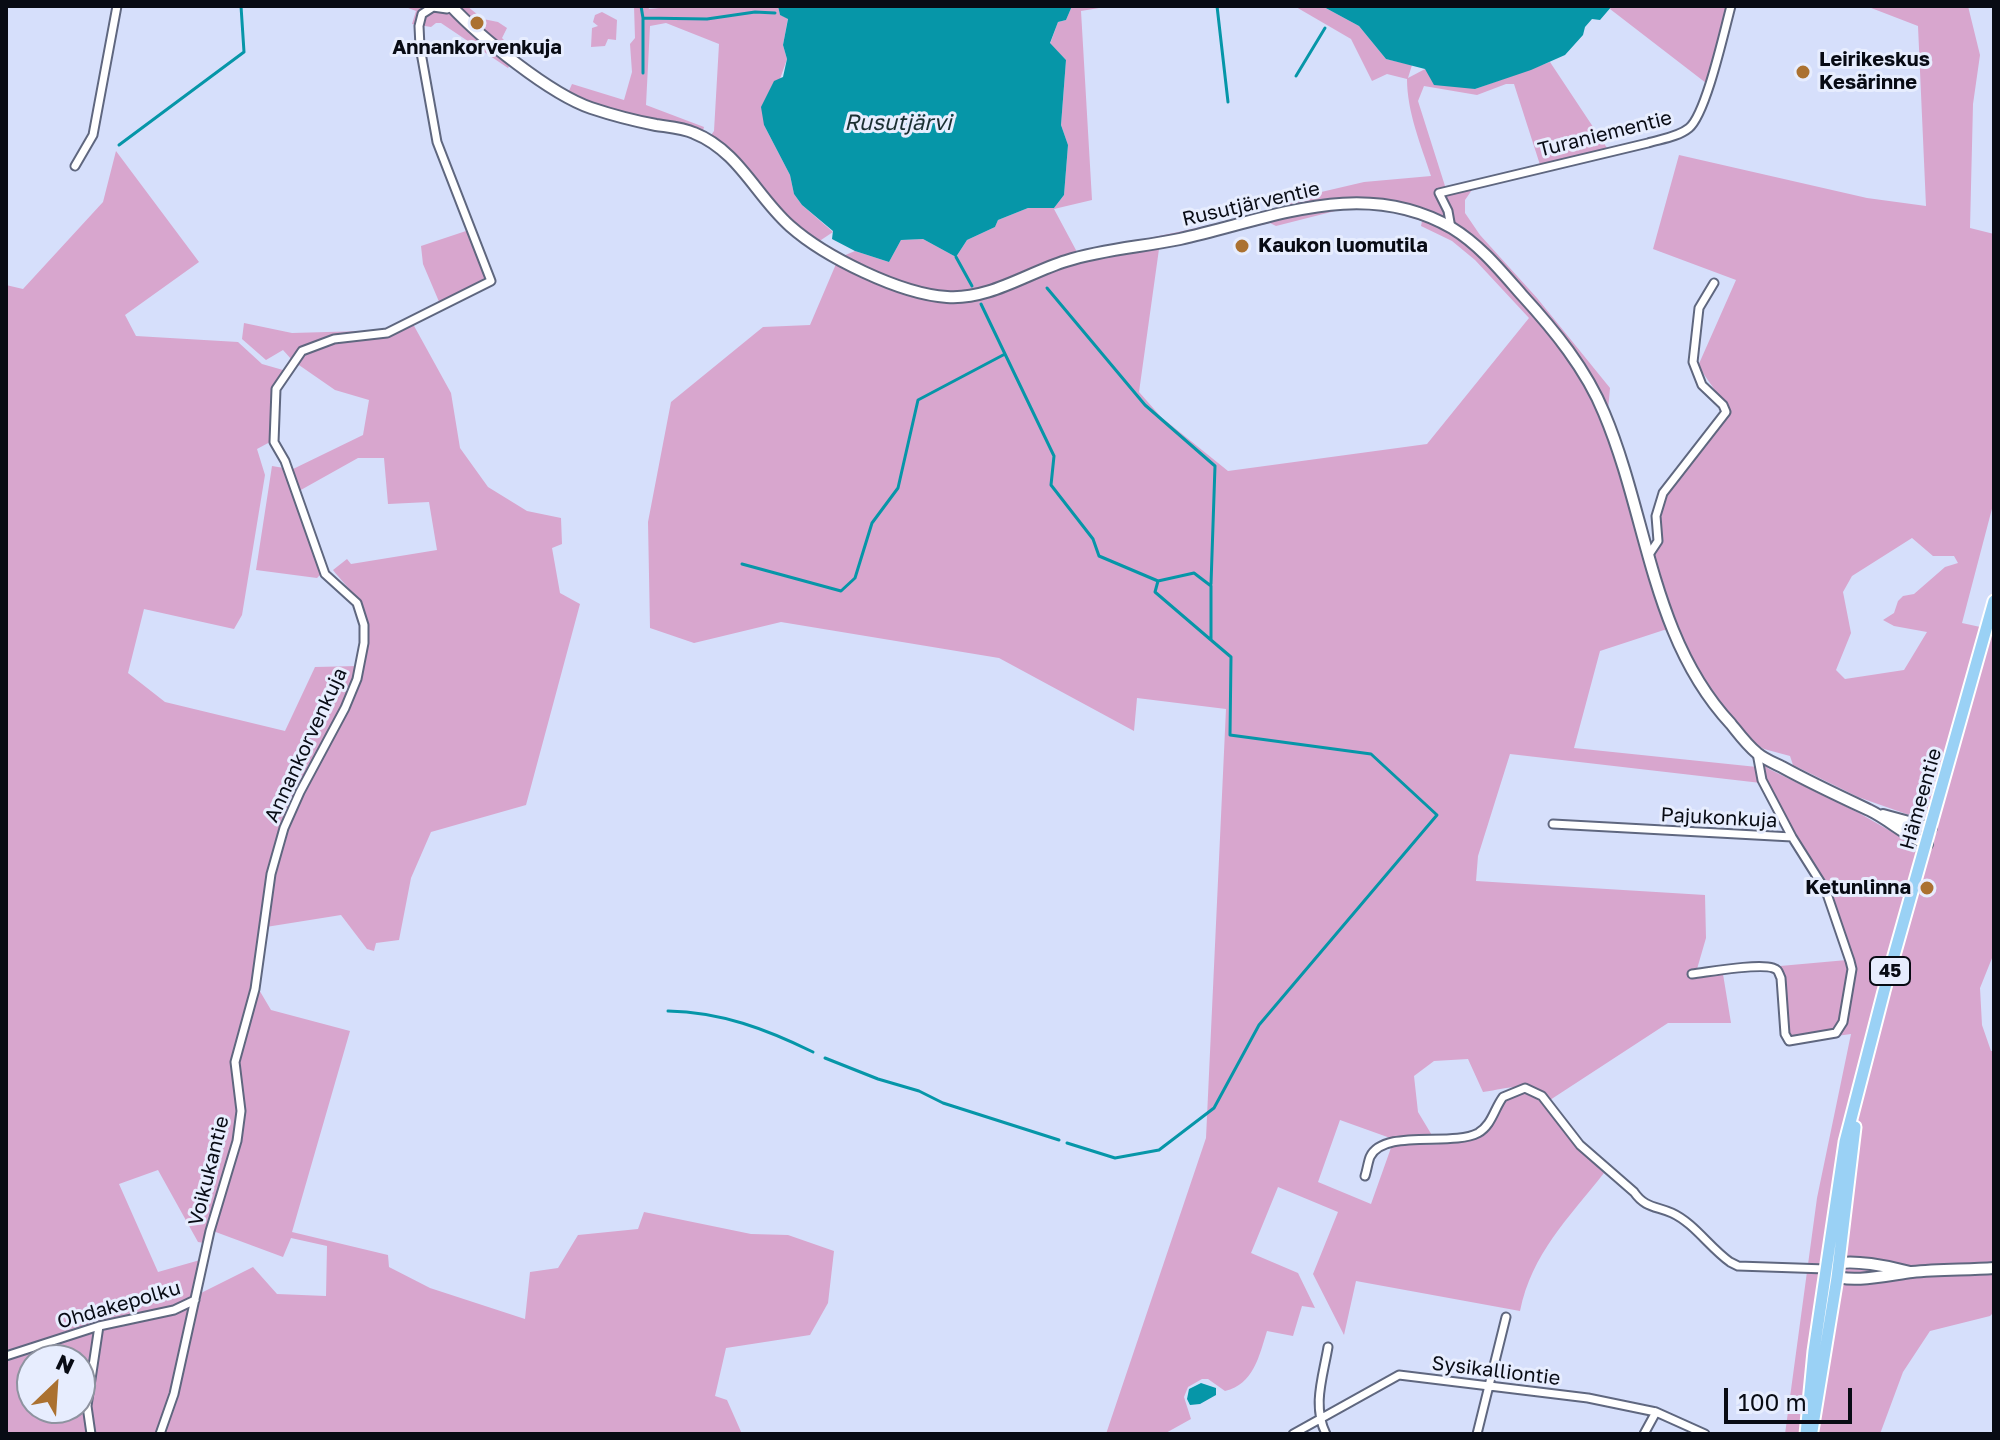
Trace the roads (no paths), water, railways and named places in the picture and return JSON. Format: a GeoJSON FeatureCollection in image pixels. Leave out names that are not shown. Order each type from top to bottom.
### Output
{"type":"FeatureCollection","features":[{"type":"Feature","properties":{"kind":"main road","name":"Rusutjärventie"},"geometry":{"type":"LineString","coordinates":[[451,6],[503,53],[571,99],[618,116],[692,132],[726,150],[790,226],[844,263],[900,286],[942,297],[986,293],[1050,266],[1086,255],[1185,238],[1330,203],[1388,205],[1419,213],[1451,228],[1491,261],[1528,302],[1587,378],[1604,413],[1624,471],[1661,604],[1681,651],[1716,709],[1757,753],[1816,786],[1877,814],[1931,828]]}},
{"type":"Feature","properties":{"kind":"main road","name":"Hämeentie"},"geometry":{"type":"LineString","coordinates":[[1809,1434],[1814,1351],[1845,1142],[1884,991],[1994,601]]}},
{"type":"Feature","properties":{"kind":"main road","name":"Rusutjärventie"},"geometry":{"type":"LineString","coordinates":[[1877,814],[1910,838],[1927,844]]}},
{"type":"Feature","properties":{"kind":"main road","name":"Hämeentie"},"geometry":{"type":"LineString","coordinates":[[1809,1434],[1837,1278],[1858,1099]]}},
{"type":"Feature","properties":{"kind":"main road"},"geometry":{"type":"LineString","coordinates":[[1910,1272],[1839,1263],[1826,1269],[1837,1278],[1859,1278],[1994,1268]]}},
{"type":"Feature","properties":{"kind":"street"},"geometry":{"type":"LineString","coordinates":[[75,166],[93,135],[117,6]]}},
{"type":"Feature","properties":{"kind":"street","name":"Annankorvenkuja"},"geometry":{"type":"LineString","coordinates":[[266,913],[271,874],[284,828],[357,679],[364,625],[357,603],[325,574],[285,461],[274,442],[276,389],[302,351],[334,339],[387,333],[491,281],[437,142],[420,47],[422,14],[433,6],[447,9],[451,6]]}},
{"type":"Feature","properties":{"kind":"street","name":"Turaniementie"},"geometry":{"type":"LineString","coordinates":[[1451,228],[1448,211],[1439,193],[1648,143],[1682,133],[1692,126],[1708,91],[1731,6]]}},
{"type":"Feature","properties":{"kind":"street"},"geometry":{"type":"LineString","coordinates":[[1648,556],[1658,541],[1656,516],[1663,493],[1726,412],[1723,405],[1702,385],[1693,362],[1699,308],[1714,283]]}},
{"type":"Feature","properties":{"kind":"street","name":"Pajukonkuja"},"geometry":{"type":"LineString","coordinates":[[1757,753],[1762,780],[1792,837]]}},
{"type":"Feature","properties":{"kind":"street","name":"Pajukonkuja"},"geometry":{"type":"LineString","coordinates":[[1553,824],[1792,837]]}},
{"type":"Feature","properties":{"kind":"street"},"geometry":{"type":"LineString","coordinates":[[1692,974],[1773,968],[1781,978],[1785,1034],[1789,1041],[1836,1033],[1843,1022],[1852,969],[1826,891],[1792,837]]}},
{"type":"Feature","properties":{"kind":"street","name":"Voikukantie"},"geometry":{"type":"LineString","coordinates":[[160,1434],[174,1394],[210,1231],[237,1141],[241,1111],[235,1062],[255,989],[266,913]]}},
{"type":"Feature","properties":{"kind":"street"},"geometry":{"type":"LineString","coordinates":[[1365,1176],[1371,1155],[1379,1147],[1393,1142],[1476,1134],[1488,1126],[1503,1097],[1525,1088],[1542,1096],[1580,1145],[1634,1192],[1639,1200],[1650,1208],[1680,1217],[1730,1262],[1738,1266],[1826,1269]]}},
{"type":"Feature","properties":{"kind":"street","name":"Ohdakepolku"},"geometry":{"type":"LineString","coordinates":[[6,1356],[99,1326],[174,1310],[195,1300]]}},
{"type":"Feature","properties":{"kind":"street"},"geometry":{"type":"LineString","coordinates":[[1477,1434],[1506,1317]]}},
{"type":"Feature","properties":{"kind":"street"},"geometry":{"type":"LineString","coordinates":[[91,1434],[87,1406],[99,1326]]}},
{"type":"Feature","properties":{"kind":"street"},"geometry":{"type":"LineString","coordinates":[[1326,1434],[1317,1408],[1328,1347]]}},
{"type":"Feature","properties":{"kind":"street","name":"Sysikalliontie"},"geometry":{"type":"LineString","coordinates":[[1293,1434],[1399,1375],[1588,1398],[1656,1412],[1705,1434]]}},
{"type":"Feature","properties":{"kind":"street"},"geometry":{"type":"LineString","coordinates":[[1644,1434],[1656,1412]]}},
{"type":"Feature","properties":{"kind":"water","name":"Rusutjärvi"},"geometry":{"type":"Polygon","coordinates":[[[778,6],[1072,6],[1066,20],[1058,22],[1050,43],[1066,60],[1061,125],[1068,145],[1064,195],[1054,208],[1028,208],[998,220],[995,227],[967,240],[956,257],[923,239],[901,240],[889,262],[855,251],[832,239],[833,231],[802,205],[794,194],[790,175],[764,125],[761,107],[774,81],[783,77],[787,59],[783,45],[788,19],[780,15],[778,6]]]}},
{"type":"Feature","properties":{"kind":"water"},"geometry":{"type":"Polygon","coordinates":[[[1322,6],[1612,6],[1600,20],[1592,19],[1583,35],[1565,55],[1475,89],[1434,85],[1425,69],[1386,59],[1359,26],[1322,6]]]}},
{"type":"Feature","properties":{"kind":"water"},"geometry":{"type":"Polygon","coordinates":[[[1201,1383],[1216,1388],[1216,1395],[1200,1404],[1190,1405],[1187,1399],[1189,1389],[1201,1383]]]}},
{"type":"Feature","properties":{"kind":"waterway"},"geometry":{"type":"LineString","coordinates":[[119,145],[244,52],[241,6]]}},
{"type":"Feature","properties":{"kind":"waterway"},"geometry":{"type":"LineString","coordinates":[[641,6],[643,18],[707,19],[755,12],[775,13]]}},
{"type":"Feature","properties":{"kind":"waterway"},"geometry":{"type":"LineString","coordinates":[[1217,6],[1228,102]]}},
{"type":"Feature","properties":{"kind":"waterway"},"geometry":{"type":"LineString","coordinates":[[643,18],[643,73]]}},
{"type":"Feature","properties":{"kind":"waterway"},"geometry":{"type":"LineString","coordinates":[[1296,76],[1325,28]]}},
{"type":"Feature","properties":{"kind":"waterway"},"geometry":{"type":"LineString","coordinates":[[956,257],[972,286]]}},
{"type":"Feature","properties":{"kind":"waterway"},"geometry":{"type":"LineString","coordinates":[[1047,288],[1145,405],[1215,466],[1211,584]]}},
{"type":"Feature","properties":{"kind":"waterway"},"geometry":{"type":"LineString","coordinates":[[981,304],[1054,456],[1051,485],[1093,539],[1099,556],[1158,581],[1194,573],[1211,586],[1211,640],[1231,657],[1230,735],[1371,754],[1437,815],[1259,1025],[1214,1108],[1159,1150],[1115,1158],[1067,1143]]}},
{"type":"Feature","properties":{"kind":"waterway"},"geometry":{"type":"LineString","coordinates":[[742,564],[841,591],[855,578],[872,523],[898,488],[918,400],[1005,354]]}},
{"type":"Feature","properties":{"kind":"waterway"},"geometry":{"type":"LineString","coordinates":[[1158,581],[1155,592],[1211,640]]}},
{"type":"Feature","properties":{"kind":"waterway"},"geometry":{"type":"LineString","coordinates":[[668,1011],[743,1023],[813,1052]]}},
{"type":"Feature","properties":{"kind":"waterway"},"geometry":{"type":"LineString","coordinates":[[825,1058],[919,1091],[943,1103],[1059,1140]]}},
{"type":"Feature","properties":{"kind":"place","name":"Annankorvenkuja"},"geometry":{"type":"Point","coordinates":[477,23]}},
{"type":"Feature","properties":{"kind":"place","name":"Leirikeskus Kesärinne"},"geometry":{"type":"Point","coordinates":[1803,72]}},
{"type":"Feature","properties":{"kind":"place","name":"Kaukon luomutila"},"geometry":{"type":"Point","coordinates":[1242,246]}},
{"type":"Feature","properties":{"kind":"place","name":"Ketunlinna"},"geometry":{"type":"Point","coordinates":[1927,888]}}]}
